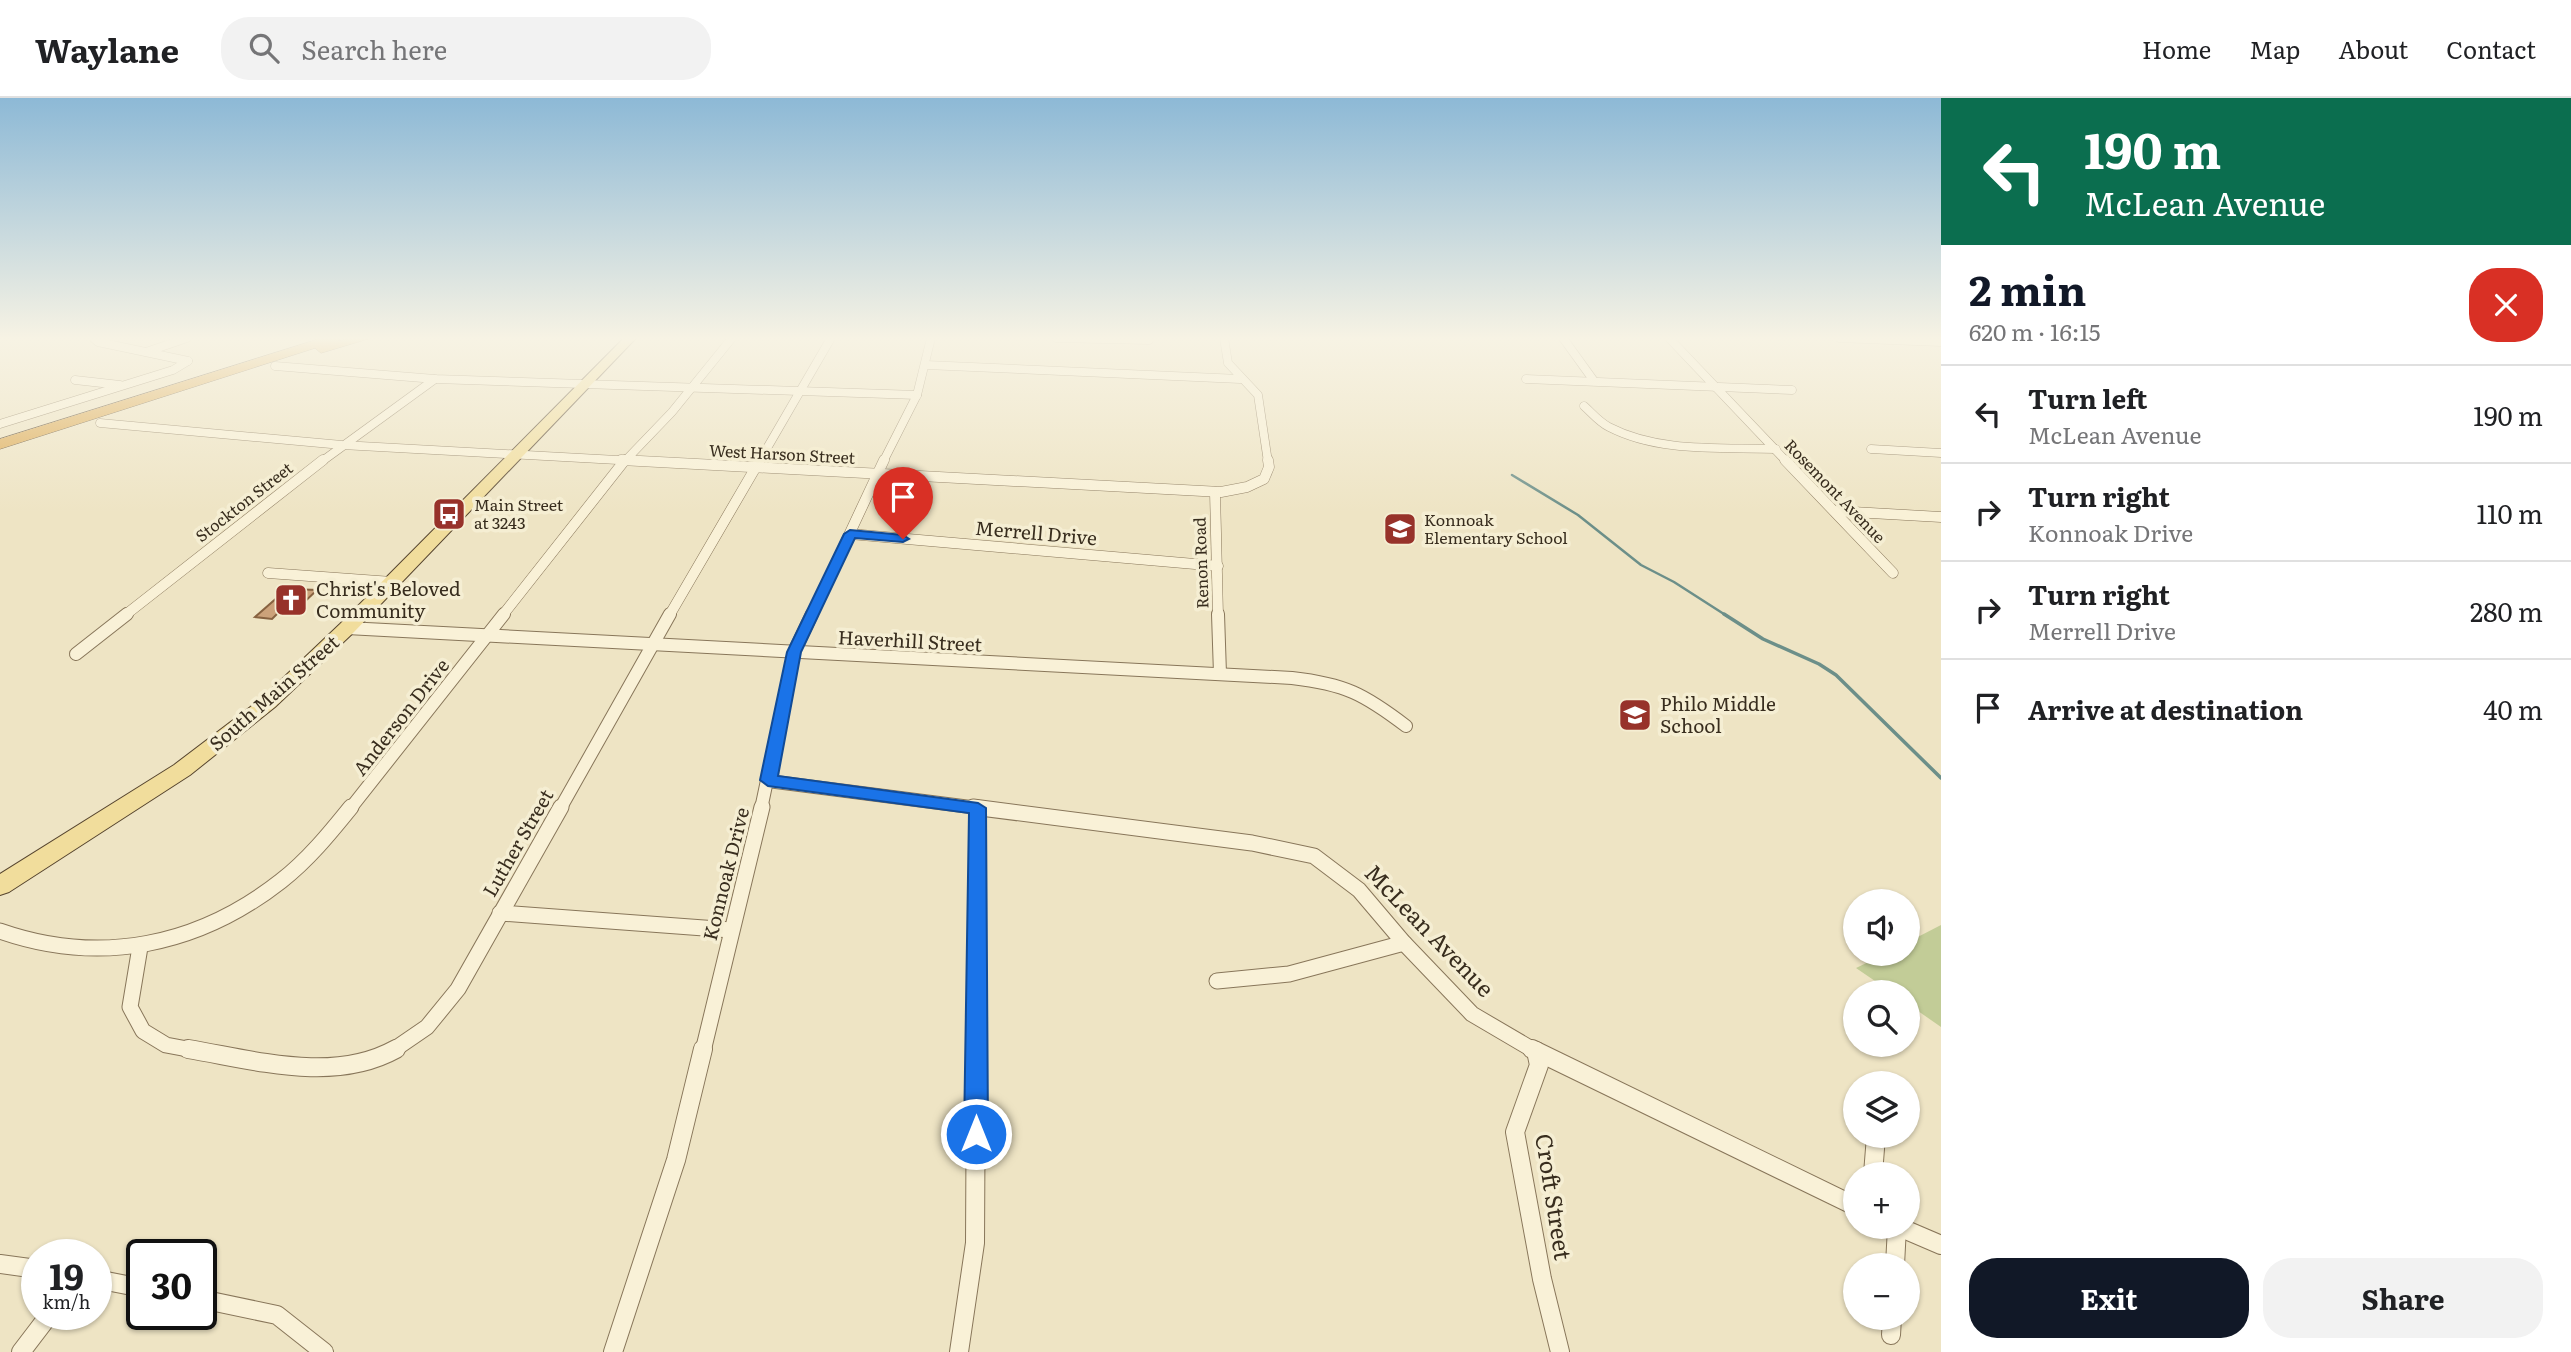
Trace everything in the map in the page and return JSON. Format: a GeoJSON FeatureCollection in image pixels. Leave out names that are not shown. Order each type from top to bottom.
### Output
{"type":"FeatureCollection","features":[{"type":"Feature","properties":{"kind":"highway"},"geometry":{"type":"LineString","coordinates":[[83,411],[125,397]]}},
{"type":"Feature","properties":{"kind":"highway"},"geometry":{"type":"LineString","coordinates":[[0,437],[128,397]]}},
{"type":"Feature","properties":{"kind":"highway"},"geometry":{"type":"LineString","coordinates":[[0,444],[150,397]]}},
{"type":"Feature","properties":{"kind":"highway"},"geometry":{"type":"LineString","coordinates":[[123,405],[154,397]]}},
{"type":"Feature","properties":{"kind":"main road","name":"South Main Street"},"geometry":{"type":"LineString","coordinates":[[0,886],[182,770],[268,703],[347,628],[571,397]]}},
{"type":"Feature","properties":{"kind":"street"},"geometry":{"type":"LineString","coordinates":[[0,424],[87,397]]}},
{"type":"Feature","properties":{"kind":"street","name":"Stockton Street"},"geometry":{"type":"LineString","coordinates":[[76,654],[342,445],[410,397]]}},
{"type":"Feature","properties":{"kind":"street","name":"Anderson Drive"},"geometry":{"type":"LineString","coordinates":[[0,931],[42,945],[88,949],[140,947],[215,921],[255,898],[298,866],[358,799],[625,460],[684,397]]}},
{"type":"Feature","properties":{"kind":"street","name":"Luther Street"},"geometry":{"type":"LineString","coordinates":[[140,947],[130,1007],[135,1020],[156,1041],[237,1060],[286,1066],[347,1066],[394,1051],[427,1027],[458,989],[652,646],[799,397]]}},
{"type":"Feature","properties":{"kind":"street","name":"Konnoak Drive"},"geometry":{"type":"LineString","coordinates":[[613,1352],[676,1160],[768,780],[794,652],[877,473],[917,397]]}},
{"type":"Feature","properties":{"kind":"street","name":"Renon Road"},"geometry":{"type":"LineString","coordinates":[[1220,674],[1214,492],[1247,487],[1264,479],[1269,467],[1258,397]]}},
{"type":"Feature","properties":{"kind":"street","name":"Rosemont Avenue"},"geometry":{"type":"LineString","coordinates":[[1726,397],[1893,573]]}},
{"type":"Feature","properties":{"kind":"street"},"geometry":{"type":"LineString","coordinates":[[1584,405],[1607,426],[1640,437],[1691,445],[1776,450]]}},
{"type":"Feature","properties":{"kind":"street","name":"West Harson Street"},"geometry":{"type":"LineString","coordinates":[[100,424],[342,445],[1214,492]]}},
{"type":"Feature","properties":{"kind":"street"},"geometry":{"type":"LineString","coordinates":[[1871,449],[1941,453]]}},
{"type":"Feature","properties":{"kind":"street"},"geometry":{"type":"LineString","coordinates":[[1835,511],[1941,517]]}},
{"type":"Feature","properties":{"kind":"street","name":"Merrell Drive"},"geometry":{"type":"LineString","coordinates":[[850,534],[1218,566]]}},
{"type":"Feature","properties":{"kind":"street"},"geometry":{"type":"LineString","coordinates":[[268,573],[391,582]]}},
{"type":"Feature","properties":{"kind":"street","name":"Haverhill Street"},"geometry":{"type":"LineString","coordinates":[[347,628],[1261,677],[1330,684],[1351,689],[1373,700],[1406,726]]}},
{"type":"Feature","properties":{"kind":"street","name":"McLean Avenue"},"geometry":{"type":"LineString","coordinates":[[768,780],[1252,843],[1314,856],[1359,890],[1404,943],[1472,1014],[1536,1051],[1843,1200]]}},
{"type":"Feature","properties":{"kind":"street"},"geometry":{"type":"LineString","coordinates":[[959,1352],[975,1243],[978,808]]}},
{"type":"Feature","properties":{"kind":"street"},"geometry":{"type":"LineString","coordinates":[[500,913],[731,930]]}},
{"type":"Feature","properties":{"kind":"street"},"geometry":{"type":"LineString","coordinates":[[1217,981],[1257,981],[1320,970],[1404,943]]}},
{"type":"Feature","properties":{"kind":"street","name":"Croft Street"},"geometry":{"type":"LineString","coordinates":[[1536,1051],[1539,1065],[1515,1132],[1542,1279],[1560,1352]]}},
{"type":"Feature","properties":{"kind":"street"},"geometry":{"type":"LineString","coordinates":[[1920,1236],[1941,1245]]}},
{"type":"Feature","properties":{"kind":"street"},"geometry":{"type":"LineString","coordinates":[[0,1264],[21,1267]]}},
{"type":"Feature","properties":{"kind":"street"},"geometry":{"type":"LineString","coordinates":[[217,1303],[277,1315],[324,1352]]}},
{"type":"Feature","properties":{"kind":"street"},"geometry":{"type":"LineString","coordinates":[[21,1352],[38,1330]]}},
{"type":"Feature","properties":{"kind":"green space"},"geometry":{"type":"Polygon","coordinates":[[[1941,925],[1941,1027],[1920,1012],[1920,980],[1874,980],[1856,968],[1920,966],[1920,936],[1941,925]]]}},
{"type":"Feature","properties":{"kind":"building","name":"Christ's Beloved Community"},"geometry":{"type":"Polygon","coordinates":[[[287,589],[317,590],[296,610],[282,609],[272,619],[255,617],[287,589]]]}},
{"type":"Feature","properties":{"kind":"waterway"},"geometry":{"type":"LineString","coordinates":[[1512,475],[1578,515],[1641,565],[1674,582],[1727,616]]}},
{"type":"Feature","properties":{"kind":"waterway"},"geometry":{"type":"LineString","coordinates":[[1724,614],[1763,639],[1819,664],[1836,675],[1941,778]]}},
{"type":"Feature","properties":{"kind":"place","name":"Main Street at 3243"},"geometry":{"type":"Point","coordinates":[449,514]}},
{"type":"Feature","properties":{"kind":"place","name":"Konnoak Elementary School"},"geometry":{"type":"Point","coordinates":[1400,529]}},
{"type":"Feature","properties":{"kind":"place","name":"Christ's Beloved Community"},"geometry":{"type":"Point","coordinates":[291,600]}},
{"type":"Feature","properties":{"kind":"place","name":"Philo Middle School"},"geometry":{"type":"Point","coordinates":[1635,715]}},
{"type":"Feature","properties":{"kind":"route"},"geometry":{"type":"LineString","coordinates":[[903,539],[850,534],[794,652],[768,780],[978,808],[976,1134]]}}]}
